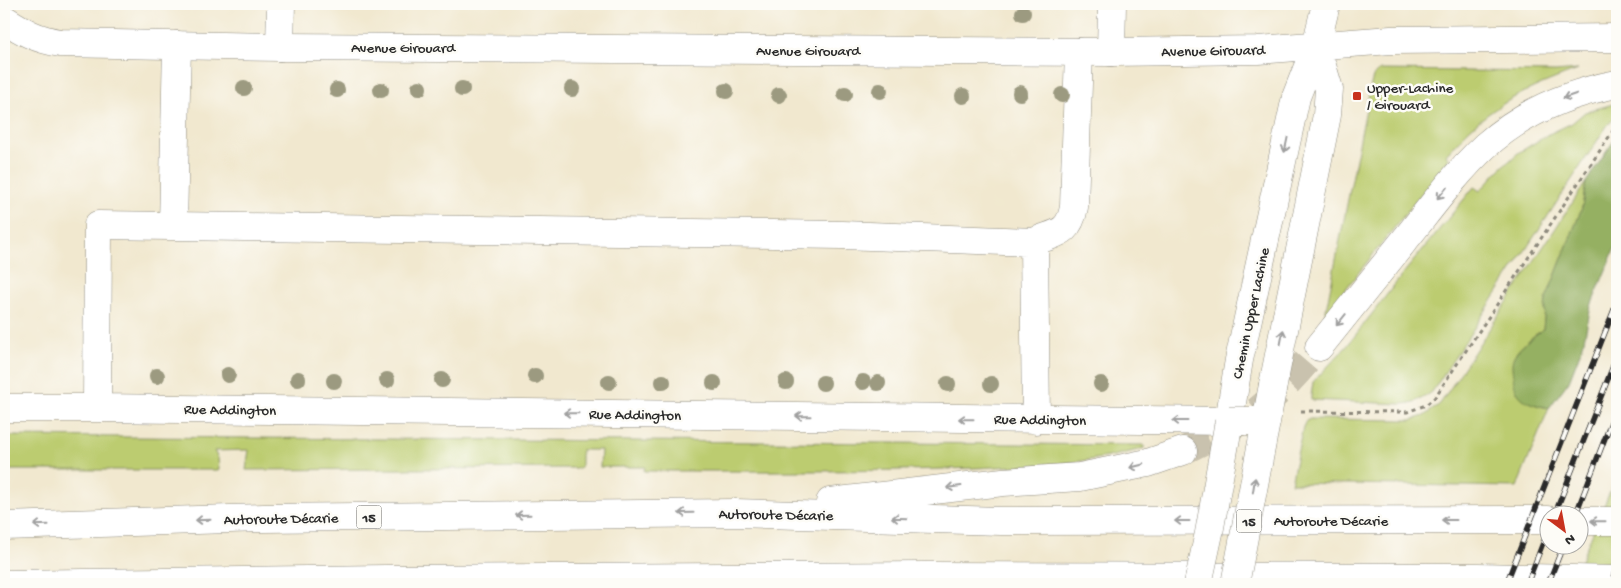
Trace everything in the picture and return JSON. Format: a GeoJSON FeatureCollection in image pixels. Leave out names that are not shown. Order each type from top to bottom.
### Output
{"type":"FeatureCollection","features":[{"type":"Feature","properties":{"kind":"main road"},"geometry":{"type":"LineString","coordinates":[[280,47],[281,4]]}},
{"type":"Feature","properties":{"kind":"main road"},"geometry":{"type":"LineString","coordinates":[[1111,52],[1112,4]]}},
{"type":"Feature","properties":{"kind":"main road","name":"Chemin Upper Lachine"},"geometry":{"type":"LineString","coordinates":[[1198,584],[1209,533],[1239,360],[1296,97],[1316,46],[1326,4]]}},
{"type":"Feature","properties":{"kind":"main road","name":"Avenue Girouard"},"geometry":{"type":"LineString","coordinates":[[4,18],[30,35],[60,44],[280,47],[1111,52],[1258,50],[1391,40],[1617,38]]}},
{"type":"Feature","properties":{"kind":"main road"},"geometry":{"type":"LineString","coordinates":[[173,226],[177,45]]}},
{"type":"Feature","properties":{"kind":"main road"},"geometry":{"type":"LineString","coordinates":[[1235,584],[1327,115],[1329,89],[1316,46]]}},
{"type":"Feature","properties":{"kind":"main road"},"geometry":{"type":"LineString","coordinates":[[97,408],[98,225],[832,235],[1034,242],[1059,232],[1068,226],[1072,219],[1079,52]]}},
{"type":"Feature","properties":{"kind":"main road"},"geometry":{"type":"LineString","coordinates":[[1319,347],[1442,193],[1486,145],[1537,111],[1585,91],[1617,84]]}},
{"type":"Feature","properties":{"kind":"main road"},"geometry":{"type":"LineString","coordinates":[[1034,242],[1036,420]]}},
{"type":"Feature","properties":{"kind":"main road","name":"Rue Addington"},"geometry":{"type":"LineString","coordinates":[[4,408],[1036,420],[1266,420]]}},
{"type":"Feature","properties":{"kind":"main road"},"geometry":{"type":"LineString","coordinates":[[734,513],[1003,482],[1080,476],[1148,463],[1183,451]]}},
{"type":"Feature","properties":{"kind":"main road","name":"Autoroute Décarie"},"geometry":{"type":"LineString","coordinates":[[4,526],[264,518],[734,513],[1001,521],[1538,520]]}},
{"type":"Feature","properties":{"kind":"main road"},"geometry":{"type":"LineString","coordinates":[[1588,521],[1617,521]]}},
{"type":"Feature","properties":{"kind":"main road"},"geometry":{"type":"LineString","coordinates":[[5,584],[386,579],[916,576],[1617,580]]}},
{"type":"Feature","properties":{"kind":"path"},"geometry":{"type":"LineString","coordinates":[[1301,411],[1406,412],[1426,405],[1436,397],[1617,125]]}},
{"type":"Feature","properties":{"kind":"path"},"geometry":{"type":"LineString","coordinates":[[1609,584],[1617,563]]}},
{"type":"Feature","properties":{"kind":"green space"},"geometry":{"type":"Polygon","coordinates":[[[1381,70],[1556,72],[1578,70],[1535,87],[1508,101],[1467,132],[1446,155],[1449,159],[1325,315],[1371,83],[1374,75],[1381,70]]]}},
{"type":"Feature","properties":{"kind":"green space"},"geometry":{"type":"Polygon","coordinates":[[[1617,103],[1617,115],[1607,126],[1432,392],[1411,403],[1402,404],[1311,400],[1313,382],[1347,346],[1474,187],[1480,191],[1518,153],[1549,134],[1572,123],[1585,112],[1617,103]]]}},
{"type":"Feature","properties":{"kind":"green space"},"geometry":{"type":"Polygon","coordinates":[[[1617,136],[1617,243],[1591,306],[1583,345],[1569,381],[1549,408],[1534,404],[1523,399],[1516,390],[1512,370],[1513,358],[1524,344],[1543,329],[1546,299],[1582,208],[1586,182],[1617,136]]]}},
{"type":"Feature","properties":{"kind":"green space"},"geometry":{"type":"Polygon","coordinates":[[[1586,182],[1582,208],[1546,299],[1543,329],[1531,338],[1536,405],[1549,408],[1517,487],[1291,483],[1303,427],[1306,421],[1310,419],[1411,420],[1424,416],[1440,404],[1586,182]]]}},
{"type":"Feature","properties":{"kind":"green space"},"geometry":{"type":"Polygon","coordinates":[[[4,436],[1144,445],[1144,448],[1103,458],[1039,465],[892,470],[644,471],[645,467],[600,467],[601,450],[581,450],[581,468],[246,470],[249,450],[214,451],[218,458],[219,470],[4,470],[4,436]]]}},
{"type":"Feature","properties":{"kind":"green space"},"geometry":{"type":"Polygon","coordinates":[[[1617,475],[1617,539],[1599,584],[1571,584],[1583,556],[1588,556],[1588,544],[1617,475]]]}},
{"type":"Feature","properties":{"kind":"tunnel"},"geometry":{"type":"LineString","coordinates":[[1183,451],[1254,413],[1280,390],[1319,347]]}},
{"type":"Feature","properties":{"kind":"railway"},"geometry":{"type":"LineString","coordinates":[[1506,584],[1617,302]]}},
{"type":"Feature","properties":{"kind":"railway"},"geometry":{"type":"LineString","coordinates":[[1558,506],[1617,356]]}},
{"type":"Feature","properties":{"kind":"railway"},"geometry":{"type":"LineString","coordinates":[[1579,506],[1617,407]]}},
{"type":"Feature","properties":{"kind":"railway"},"geometry":{"type":"LineString","coordinates":[[1527,584],[1538,556]]}},
{"type":"Feature","properties":{"kind":"railway"},"geometry":{"type":"LineString","coordinates":[[1548,584],[1559,556]]}},
{"type":"Feature","properties":{"kind":"place","name":"Upper-Lachine / Girouard"},"geometry":{"type":"Point","coordinates":[1357,96]}}]}
